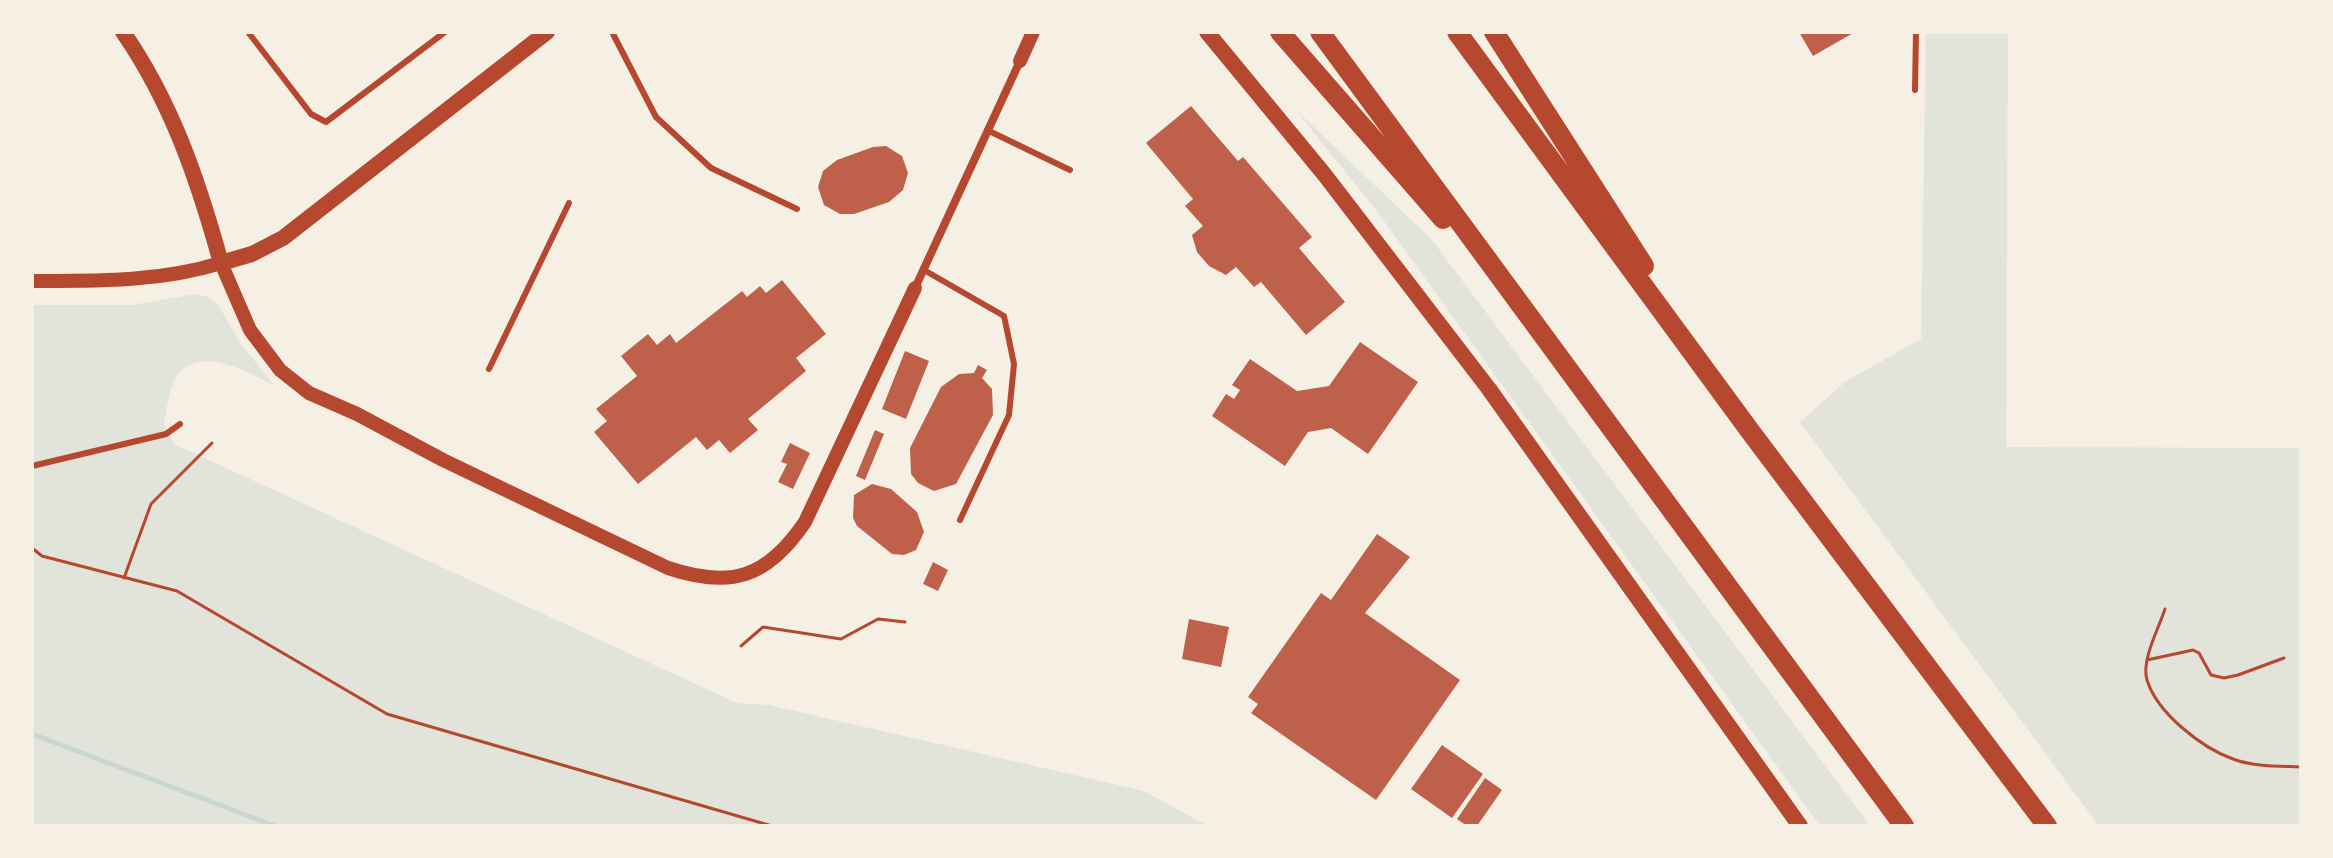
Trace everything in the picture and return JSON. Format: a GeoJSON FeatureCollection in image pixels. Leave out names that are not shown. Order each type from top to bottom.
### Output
{"type":"FeatureCollection","features":[{"type":"Feature","properties":{"kind":"highway"},"geometry":{"type":"LineString","coordinates":[[1280,32],[1535,325]]}},
{"type":"Feature","properties":{"kind":"highway"},"geometry":{"type":"LineString","coordinates":[[1320,32],[1904,826]]}},
{"type":"Feature","properties":{"kind":"highway"},"geometry":{"type":"LineString","coordinates":[[1457,32],[1750,431],[2047,826]]}},
{"type":"Feature","properties":{"kind":"highway"},"geometry":{"type":"LineString","coordinates":[[1494,32],[1750,431]]}},
{"type":"Feature","properties":{"kind":"main road"},"geometry":{"type":"LineString","coordinates":[[123,32],[167,102],[197,178],[221,263],[252,254],[283,238],[547,32]]}},
{"type":"Feature","properties":{"kind":"main road"},"geometry":{"type":"LineString","coordinates":[[1207,32],[1324,174],[1489,389],[1800,826]]}},
{"type":"Feature","properties":{"kind":"street"},"geometry":{"type":"LineString","coordinates":[[32,281],[114,281],[194,272],[221,263],[250,330],[280,370],[309,393],[668,568],[697,578],[733,580],[767,565],[789,545],[805,522],[1033,32]]}},
{"type":"Feature","properties":{"kind":"lane"},"geometry":{"type":"LineString","coordinates":[[248,32],[311,114],[326,122],[445,32]]}},
{"type":"Feature","properties":{"kind":"lane"},"geometry":{"type":"LineString","coordinates":[[613,32],[656,117],[711,168],[797,209]]}},
{"type":"Feature","properties":{"kind":"lane"},"geometry":{"type":"LineString","coordinates":[[1915,90],[1916,32]]}},
{"type":"Feature","properties":{"kind":"lane"},"geometry":{"type":"LineString","coordinates":[[987,130],[1070,170]]}},
{"type":"Feature","properties":{"kind":"lane"},"geometry":{"type":"LineString","coordinates":[[489,369],[569,203]]}},
{"type":"Feature","properties":{"kind":"lane"},"geometry":{"type":"LineString","coordinates":[[924,270],[1004,316],[1014,364],[1009,415],[960,520]]}},
{"type":"Feature","properties":{"kind":"lane"},"geometry":{"type":"LineString","coordinates":[[32,466],[166,434],[180,424]]}},
{"type":"Feature","properties":{"kind":"path"},"geometry":{"type":"LineString","coordinates":[[124,578],[151,504],[212,443]]}},
{"type":"Feature","properties":{"kind":"path"},"geometry":{"type":"LineString","coordinates":[[32,548],[42,556],[177,591],[387,714],[772,826]]}},
{"type":"Feature","properties":{"kind":"path"},"geometry":{"type":"LineString","coordinates":[[2165,609],[2147,660],[2146,679],[2169,714],[2211,747],[2233,759],[2256,765],[2301,767]]}},
{"type":"Feature","properties":{"kind":"path"},"geometry":{"type":"LineString","coordinates":[[741,646],[763,627],[841,639],[878,619],[905,622]]}},
{"type":"Feature","properties":{"kind":"path"},"geometry":{"type":"LineString","coordinates":[[2147,660],[2193,650],[2199,653],[2211,675],[2224,678],[2284,658]]}},
{"type":"Feature","properties":{"kind":"shaded area"},"geometry":{"type":"Polygon","coordinates":[[[1926,32],[2008,32],[2006,447],[2301,448],[2301,826],[2099,826],[1800,422],[1846,381],[1921,339],[1926,32]]]}},
{"type":"Feature","properties":{"kind":"shaded area"},"geometry":{"type":"Polygon","coordinates":[[[1294,108],[1432,240],[1870,826],[1820,826],[1376,210],[1294,108]]]}},
{"type":"Feature","properties":{"kind":"shaded area"},"geometry":{"type":"Polygon","coordinates":[[[195,294],[209,297],[217,303],[241,344],[274,385],[238,368],[211,361],[187,366],[172,386],[164,424],[174,444],[737,703],[769,705],[1144,791],[1208,826],[32,826],[32,305],[132,305],[195,294]]]}},
{"type":"Feature","properties":{"kind":"building"},"geometry":{"type":"Polygon","coordinates":[[[1799,32],[1855,32],[1813,56],[1799,32]]]}},
{"type":"Feature","properties":{"kind":"building"},"geometry":{"type":"Polygon","coordinates":[[[1191,106],[1238,161],[1243,157],[1312,237],[1299,248],[1345,302],[1306,335],[1261,282],[1254,287],[1236,267],[1226,275],[1209,266],[1197,252],[1192,235],[1203,226],[1185,206],[1193,199],[1146,143],[1191,106]]]}},
{"type":"Feature","properties":{"kind":"building"},"geometry":{"type":"Polygon","coordinates":[[[886,146],[902,156],[908,173],[903,190],[889,202],[854,214],[840,214],[824,205],[818,187],[823,171],[837,160],[873,147],[886,146]]]}},
{"type":"Feature","properties":{"kind":"building"},"geometry":{"type":"Polygon","coordinates":[[[782,280],[826,334],[796,358],[806,371],[748,419],[758,430],[730,453],[719,440],[707,450],[696,437],[638,484],[594,432],[607,421],[596,409],[637,376],[621,356],[648,334],[657,345],[670,334],[676,343],[742,291],[747,297],[760,286],[766,293],[782,280]]]}},
{"type":"Feature","properties":{"kind":"building"},"geometry":{"type":"Polygon","coordinates":[[[1360,342],[1418,382],[1368,454],[1331,428],[1308,432],[1285,466],[1212,416],[1226,394],[1234,399],[1240,390],[1232,385],[1250,359],[1297,391],[1329,386],[1360,342]]]}},
{"type":"Feature","properties":{"kind":"building"},"geometry":{"type":"Polygon","coordinates":[[[905,351],[929,361],[906,419],[882,409],[905,351]]]}},
{"type":"Feature","properties":{"kind":"building"},"geometry":{"type":"Polygon","coordinates":[[[978,365],[987,370],[982,378],[992,389],[993,415],[956,484],[934,491],[918,483],[911,474],[910,448],[941,387],[959,374],[974,373],[978,365]]]}},
{"type":"Feature","properties":{"kind":"building"},"geometry":{"type":"Polygon","coordinates":[[[875,430],[884,434],[865,480],[856,476],[875,430]]]}},
{"type":"Feature","properties":{"kind":"building"},"geometry":{"type":"Polygon","coordinates":[[[790,443],[810,453],[793,489],[778,482],[787,464],[781,462],[790,443]]]}},
{"type":"Feature","properties":{"kind":"building"},"geometry":{"type":"Polygon","coordinates":[[[872,484],[891,489],[917,512],[924,532],[916,550],[904,555],[892,554],[857,526],[853,518],[854,495],[872,484]]]}},
{"type":"Feature","properties":{"kind":"building"},"geometry":{"type":"Polygon","coordinates":[[[1377,534],[1410,557],[1365,613],[1460,680],[1376,800],[1251,713],[1258,704],[1248,697],[1321,593],[1331,600],[1377,534]]]}},
{"type":"Feature","properties":{"kind":"building"},"geometry":{"type":"Polygon","coordinates":[[[933,562],[948,570],[938,591],[923,584],[933,562]]]}},
{"type":"Feature","properties":{"kind":"building"},"geometry":{"type":"Polygon","coordinates":[[[1189,619],[1229,627],[1221,667],[1182,659],[1189,619]]]}},
{"type":"Feature","properties":{"kind":"building"},"geometry":{"type":"Polygon","coordinates":[[[1442,745],[1483,774],[1452,818],[1411,789],[1442,745]]]}},
{"type":"Feature","properties":{"kind":"building"},"geometry":{"type":"Polygon","coordinates":[[[1485,778],[1502,790],[1477,826],[1467,826],[1457,819],[1485,778]]]}},
{"type":"Feature","properties":{"kind":"waterway"},"geometry":{"type":"LineString","coordinates":[[32,734],[275,826]]}}]}
